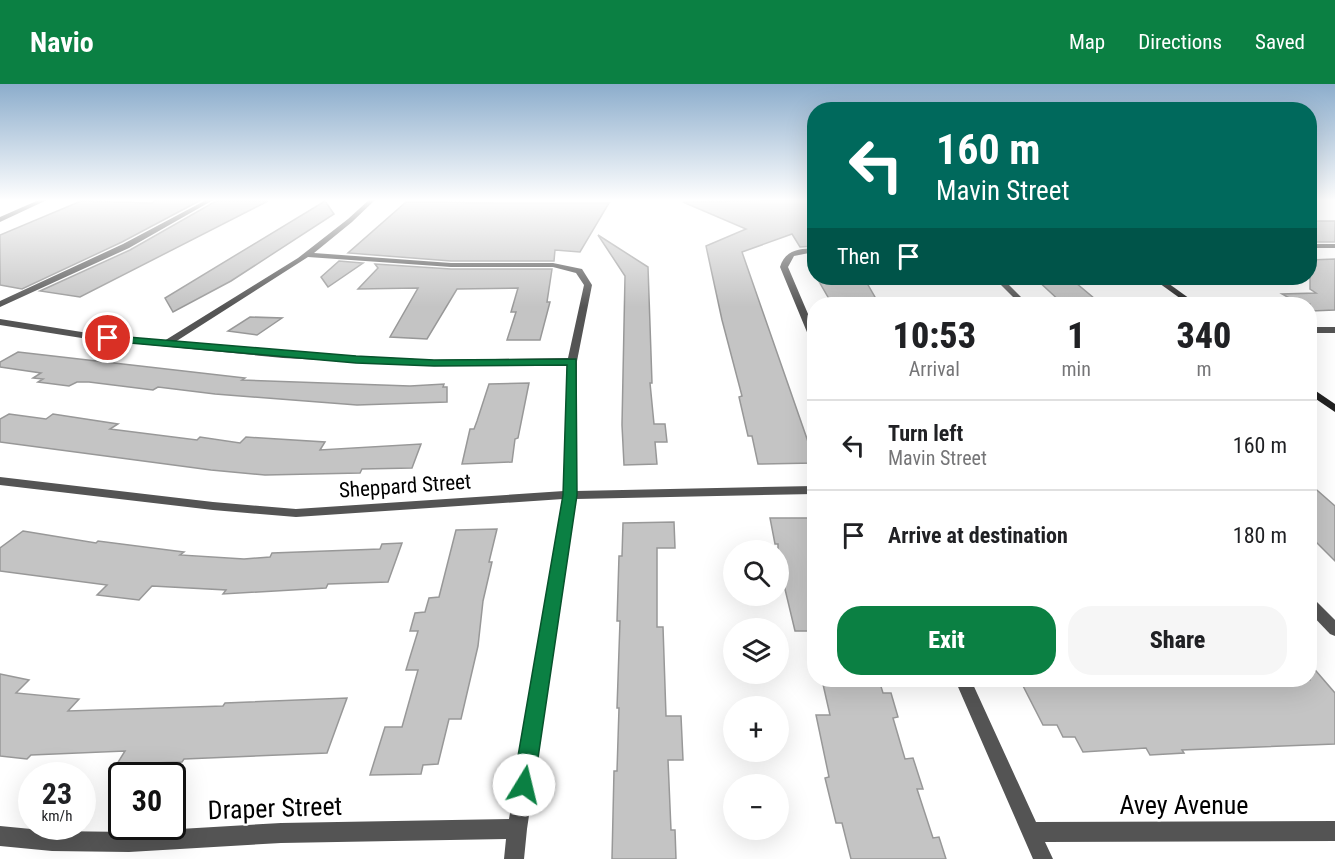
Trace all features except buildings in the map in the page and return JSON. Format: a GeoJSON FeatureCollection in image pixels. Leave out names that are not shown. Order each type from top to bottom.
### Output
{"type":"FeatureCollection","features":[{"type":"Feature","properties":{"kind":"main road"},"geometry":{"type":"LineString","coordinates":[[1166,285],[1183,297]]}},
{"type":"Feature","properties":{"kind":"main road"},"geometry":{"type":"LineString","coordinates":[[1317,395],[1335,409]]}},
{"type":"Feature","properties":{"kind":"street"},"geometry":{"type":"LineString","coordinates":[[0,304],[146,235]]}},
{"type":"Feature","properties":{"kind":"street"},"geometry":{"type":"LineString","coordinates":[[165,344],[308,255],[333,235]]}},
{"type":"Feature","properties":{"kind":"street"},"geometry":{"type":"LineString","coordinates":[[1317,246],[1335,246]]}},
{"type":"Feature","properties":{"kind":"street"},"geometry":{"type":"LineString","coordinates":[[807,250],[799,251],[789,256],[785,260],[784,267],[807,321]]}},
{"type":"Feature","properties":{"kind":"street"},"geometry":{"type":"LineString","coordinates":[[308,255],[451,265],[553,265],[579,271],[588,285],[572,361],[570,495],[514,859]]}},
{"type":"Feature","properties":{"kind":"street"},"geometry":{"type":"LineString","coordinates":[[1005,285],[1017,297]]}},
{"type":"Feature","properties":{"kind":"street"},"geometry":{"type":"LineString","coordinates":[[0,322],[165,344],[378,361],[434,363],[572,361]]}},
{"type":"Feature","properties":{"kind":"street"},"geometry":{"type":"LineString","coordinates":[[1317,330],[1335,330]]}},
{"type":"Feature","properties":{"kind":"street","name":"Sheppard Street"},"geometry":{"type":"LineString","coordinates":[[0,482],[201,505],[296,513],[570,495],[807,490]]}},
{"type":"Feature","properties":{"kind":"street"},"geometry":{"type":"LineString","coordinates":[[1317,611],[1335,630]]}},
{"type":"Feature","properties":{"kind":"street"},"geometry":{"type":"LineString","coordinates":[[966,687],[1043,859]]}},
{"type":"Feature","properties":{"kind":"street","name":"Draper Street"},"geometry":{"type":"LineString","coordinates":[[0,836],[52,841],[129,842],[280,833],[517,829]]}},
{"type":"Feature","properties":{"kind":"street","name":"Avey Avenue"},"geometry":{"type":"LineString","coordinates":[[1032,832],[1335,831]]}},
{"type":"Feature","properties":{"kind":"route"},"geometry":{"type":"LineString","coordinates":[[108,338],[356,360],[434,363],[572,361],[570,495],[524,785]]}}]}
